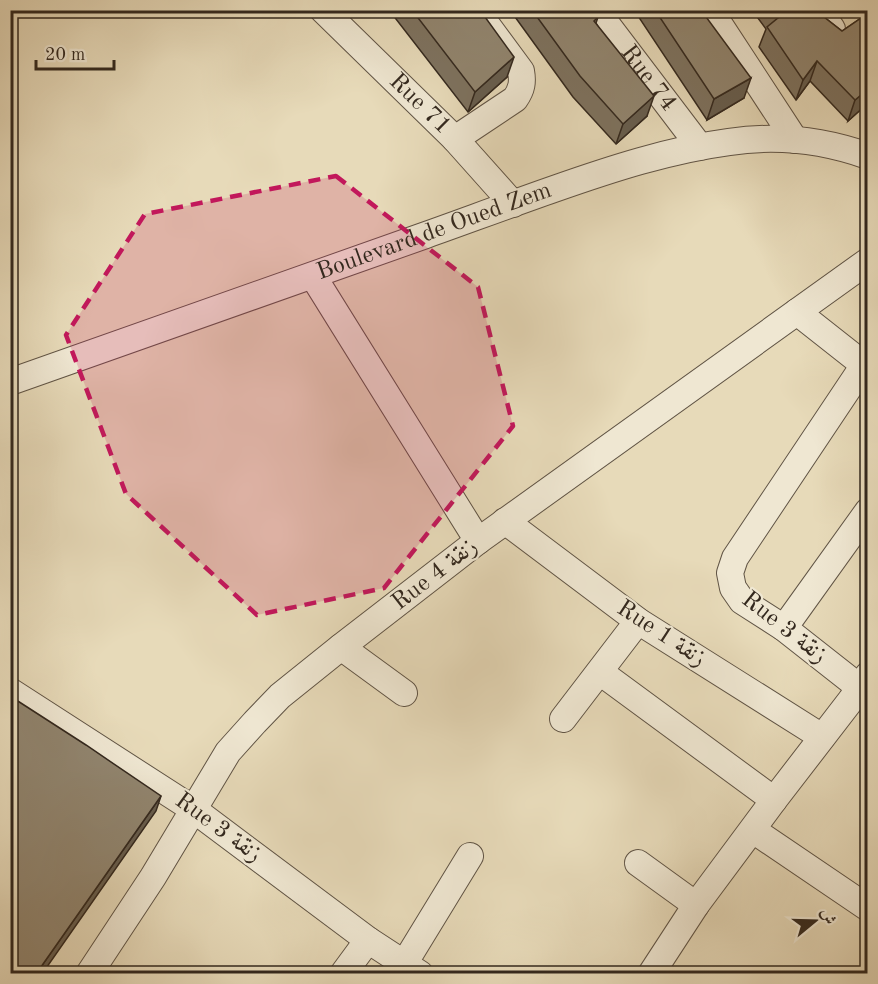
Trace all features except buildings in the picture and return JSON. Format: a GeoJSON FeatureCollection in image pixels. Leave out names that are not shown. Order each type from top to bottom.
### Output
{"type":"FeatureCollection","features":[{"type":"Feature","properties":{"kind":"street","name":"Rue 71"},"geometry":{"type":"LineString","coordinates":[[323,10],[455,139],[513,204]]}},
{"type":"Feature","properties":{"kind":"street"},"geometry":{"type":"LineString","coordinates":[[455,139],[515,99],[521,91],[523,81],[521,71],[476,10]]}},
{"type":"Feature","properties":{"kind":"street"},"geometry":{"type":"LineString","coordinates":[[710,10],[795,140]]}},
{"type":"Feature","properties":{"kind":"street","name":"Rue 74"},"geometry":{"type":"LineString","coordinates":[[606,14],[700,147]]}},
{"type":"Feature","properties":{"kind":"street","name":"Boulevard de Oued Zem"},"geometry":{"type":"LineString","coordinates":[[10,382],[628,164],[700,147],[753,139],[805,141],[867,156]]}},
{"type":"Feature","properties":{"kind":"street","name":"Rue 4 زنقة"},"geometry":{"type":"LineString","coordinates":[[93,972],[228,752],[280,696],[505,521],[867,262]]}},
{"type":"Feature","properties":{"kind":"street"},"geometry":{"type":"LineString","coordinates":[[314,276],[478,541]]}},
{"type":"Feature","properties":{"kind":"street"},"geometry":{"type":"LineString","coordinates":[[797,312],[866,366]]}},
{"type":"Feature","properties":{"kind":"street","name":"Rue 3 زنقة"},"geometry":{"type":"LineString","coordinates":[[861,693],[783,628],[742,601],[733,588],[730,573],[735,558],[866,366]]}},
{"type":"Feature","properties":{"kind":"street"},"geometry":{"type":"LineString","coordinates":[[783,628],[867,511]]}},
{"type":"Feature","properties":{"kind":"street","name":"Rue 1 زنقة"},"geometry":{"type":"LineString","coordinates":[[505,521],[638,621],[822,737]]}},
{"type":"Feature","properties":{"kind":"street"},"geometry":{"type":"LineString","coordinates":[[563,720],[638,621]]}},
{"type":"Feature","properties":{"kind":"street"},"geometry":{"type":"LineString","coordinates":[[341,647],[404,693]]}},
{"type":"Feature","properties":{"kind":"street"},"geometry":{"type":"LineString","coordinates":[[600,672],[774,800]]}},
{"type":"Feature","properties":{"kind":"street","name":"Rue 3 زنقة"},"geometry":{"type":"LineString","coordinates":[[10,691],[194,809],[368,940],[412,969]]}},
{"type":"Feature","properties":{"kind":"street"},"geometry":{"type":"LineString","coordinates":[[651,974],[696,905],[774,800],[822,737],[861,693]]}},
{"type":"Feature","properties":{"kind":"street"},"geometry":{"type":"LineString","coordinates":[[753,830],[867,908]]}},
{"type":"Feature","properties":{"kind":"street"},"geometry":{"type":"LineString","coordinates":[[412,969],[470,856]]}},
{"type":"Feature","properties":{"kind":"street"},"geometry":{"type":"LineString","coordinates":[[638,862],[696,905]]}},
{"type":"Feature","properties":{"kind":"street"},"geometry":{"type":"LineString","coordinates":[[343,974],[368,940]]}},
{"type":"Feature","properties":{"kind":"highlighted area"},"geometry":{"type":"Polygon","coordinates":[[[336,176],[478,287],[513,426],[384,588],[257,615],[126,494],[66,335],[145,214],[336,176]]]}}]}
